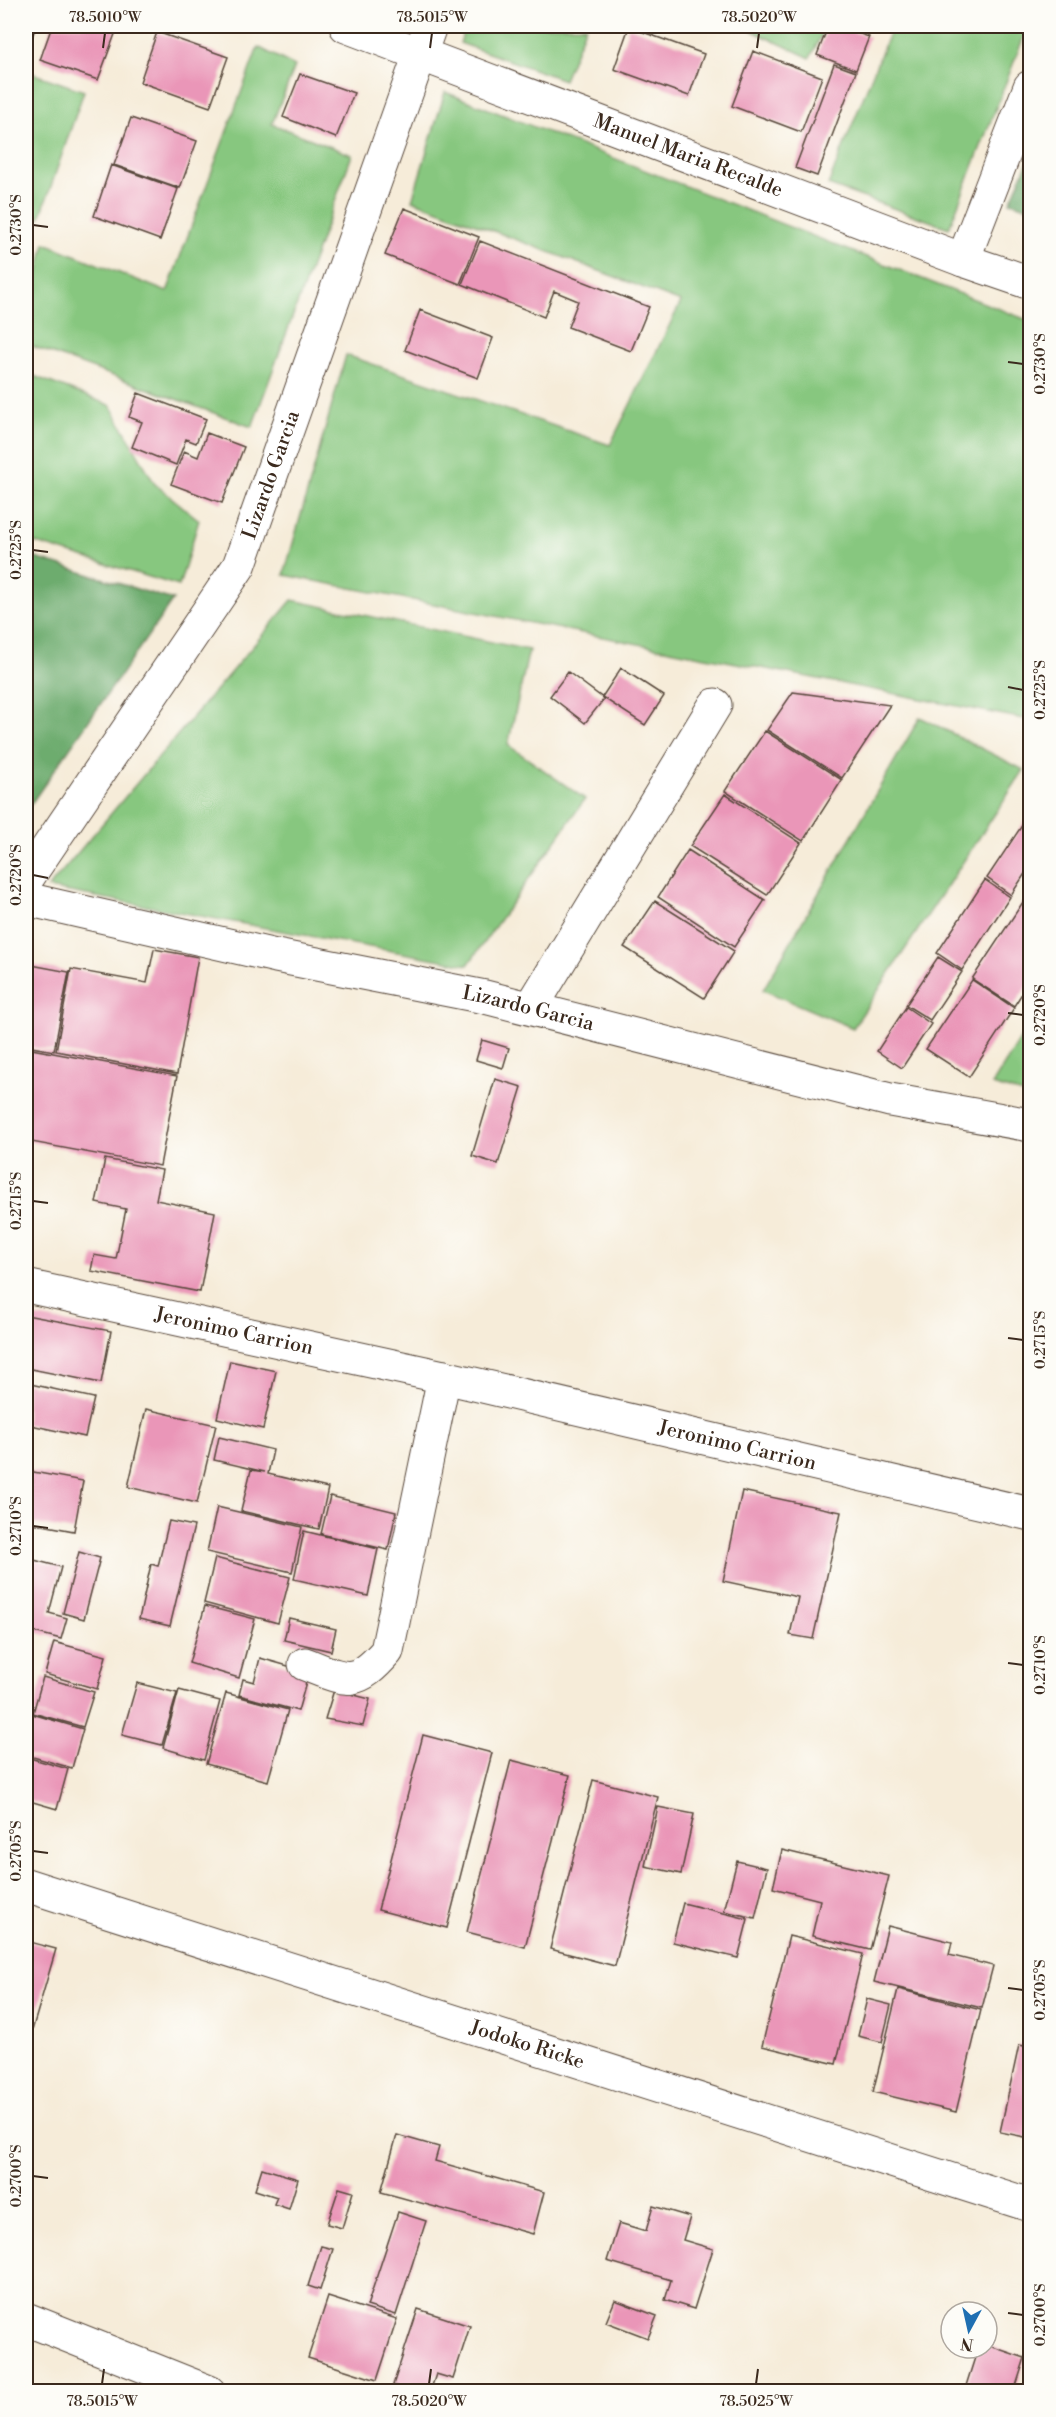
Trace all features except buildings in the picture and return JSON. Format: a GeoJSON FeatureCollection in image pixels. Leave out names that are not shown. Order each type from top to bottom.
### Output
{"type":"FeatureCollection","features":[{"type":"Feature","properties":{"kind":"street","name":"Manuel Maria Recalde"},"geometry":{"type":"LineString","coordinates":[[346,26],[425,39],[963,260],[1030,283]]}},
{"type":"Feature","properties":{"kind":"street","name":"Lizardo Garcia"},"geometry":{"type":"LineString","coordinates":[[26,880],[239,566],[425,39]]}},
{"type":"Feature","properties":{"kind":"street"},"geometry":{"type":"LineString","coordinates":[[963,260],[1030,87]]}},
{"type":"Feature","properties":{"kind":"street"},"geometry":{"type":"LineString","coordinates":[[531,1008],[716,705]]}},
{"type":"Feature","properties":{"kind":"street","name":"Lizardo Garcia"},"geometry":{"type":"LineString","coordinates":[[26,899],[276,956],[531,1008],[890,1100],[1030,1125]]}},
{"type":"Feature","properties":{"kind":"street","name":"Jeronimo Carrion"},"geometry":{"type":"LineString","coordinates":[[26,1286],[444,1377],[1030,1514]]}},
{"type":"Feature","properties":{"kind":"street"},"geometry":{"type":"LineString","coordinates":[[305,1664],[350,1678],[369,1672],[387,1652],[444,1377]]}},
{"type":"Feature","properties":{"kind":"street","name":"Jodoko Ricke"},"geometry":{"type":"LineString","coordinates":[[26,1886],[1030,2205]]}},
{"type":"Feature","properties":{"kind":"street"},"geometry":{"type":"LineString","coordinates":[[26,2319],[209,2391]]}},
{"type":"Feature","properties":{"kind":"green space"},"geometry":{"type":"Polygon","coordinates":[[[466,26],[586,26],[564,80],[460,43],[466,26]]]}},
{"type":"Feature","properties":{"kind":"green space"},"geometry":{"type":"Polygon","coordinates":[[[742,26],[826,26],[810,58],[742,26]]]}},
{"type":"Feature","properties":{"kind":"green space"},"geometry":{"type":"Polygon","coordinates":[[[892,26],[1028,26],[949,228],[828,185],[892,26]]]}},
{"type":"Feature","properties":{"kind":"green space"},"geometry":{"type":"Polygon","coordinates":[[[258,47],[295,66],[272,124],[352,155],[252,427],[26,344],[26,323],[45,243],[167,292],[258,47]]]}},
{"type":"Feature","properties":{"kind":"green space"},"geometry":{"type":"Polygon","coordinates":[[[26,71],[84,91],[40,218],[26,213],[26,71]]]}},
{"type":"Feature","properties":{"kind":"green space"},"geometry":{"type":"Polygon","coordinates":[[[445,92],[1030,321],[1030,709],[1024,719],[284,575],[346,355],[610,445],[681,302],[412,200],[445,92]]]}},
{"type":"Feature","properties":{"kind":"green space"},"geometry":{"type":"Polygon","coordinates":[[[1030,157],[1030,208],[1010,202],[1030,157]]]}},
{"type":"Feature","properties":{"kind":"green space"},"geometry":{"type":"Polygon","coordinates":[[[26,373],[110,405],[155,484],[199,520],[179,586],[26,540],[26,373]]]}},
{"type":"Feature","properties":{"kind":"green space"},"geometry":{"type":"Polygon","coordinates":[[[26,555],[173,600],[26,811],[26,555]]]}},
{"type":"Feature","properties":{"kind":"green space"},"geometry":{"type":"Polygon","coordinates":[[[292,600],[529,650],[508,745],[585,799],[468,965],[48,888],[292,600]]]}},
{"type":"Feature","properties":{"kind":"green space"},"geometry":{"type":"Polygon","coordinates":[[[920,717],[1024,770],[853,1028],[763,990],[920,717]]]}},
{"type":"Feature","properties":{"kind":"green space"},"geometry":{"type":"Polygon","coordinates":[[[1030,1023],[1030,1096],[992,1085],[1030,1023]]]}}]}
